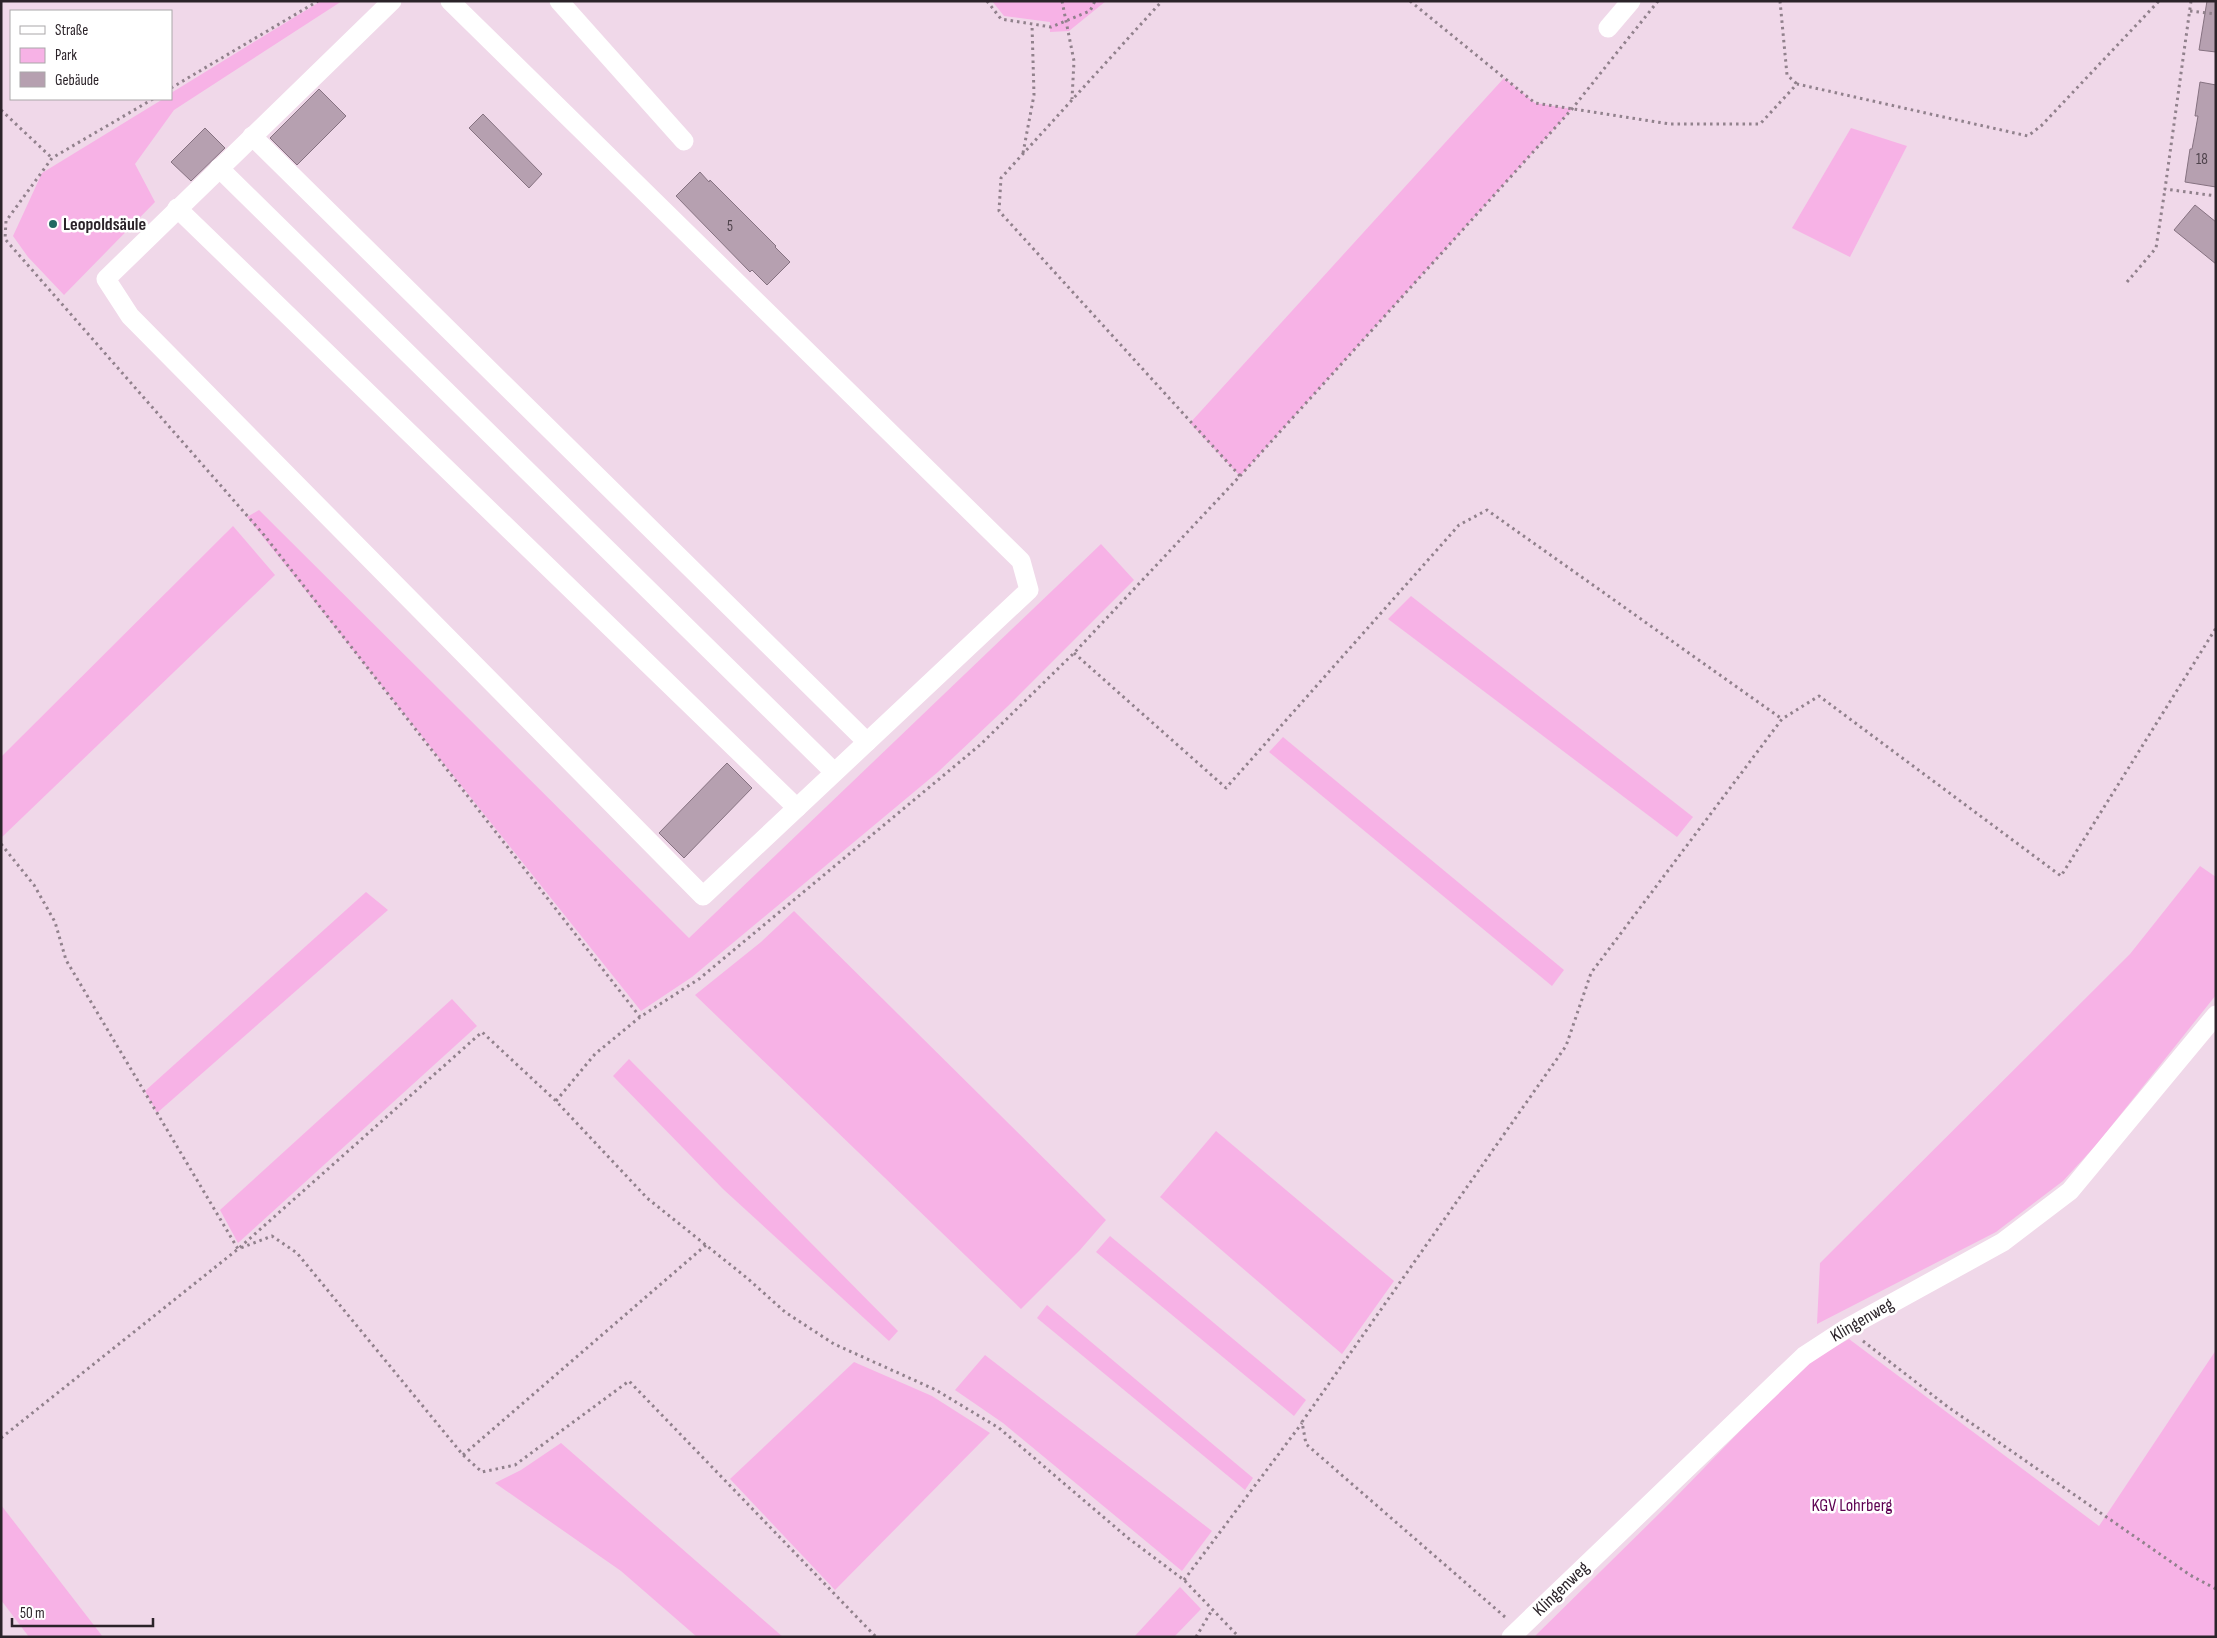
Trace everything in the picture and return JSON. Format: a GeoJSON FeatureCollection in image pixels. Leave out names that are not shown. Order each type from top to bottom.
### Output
{"type":"FeatureCollection","features":[{"type":"Feature","properties":{"kind":"street"},"geometry":{"type":"LineString","coordinates":[[392,1],[106,279],[130,316],[703,896],[1029,590],[1021,561],[450,1]]}},
{"type":"Feature","properties":{"kind":"street"},"geometry":{"type":"LineString","coordinates":[[559,1],[684,141]]}},
{"type":"Feature","properties":{"kind":"street"},"geometry":{"type":"LineString","coordinates":[[1608,28],[1632,1]]}},
{"type":"Feature","properties":{"kind":"street"},"geometry":{"type":"LineString","coordinates":[[252,136],[867,742]]}},
{"type":"Feature","properties":{"kind":"street"},"geometry":{"type":"LineString","coordinates":[[219,168],[834,772]]}},
{"type":"Feature","properties":{"kind":"street"},"geometry":{"type":"LineString","coordinates":[[177,208],[797,808]]}},
{"type":"Feature","properties":{"kind":"street","name":"Klingenweg"},"geometry":{"type":"LineString","coordinates":[[1515,1633],[1804,1356],[1847,1328],[2003,1242],[2070,1191],[2216,1015]]}},
{"type":"Feature","properties":{"kind":"path"},"geometry":{"type":"LineString","coordinates":[[172,87],[318,1]]}},
{"type":"Feature","properties":{"kind":"path"},"geometry":{"type":"LineString","coordinates":[[987,1],[1001,19],[1051,27],[1090,11],[1095,1]]}},
{"type":"Feature","properties":{"kind":"path"},"geometry":{"type":"LineString","coordinates":[[1062,1],[1074,61],[1072,100]]}},
{"type":"Feature","properties":{"kind":"path"},"geometry":{"type":"LineString","coordinates":[[1162,1],[1001,178],[998,211],[1240,476]]}},
{"type":"Feature","properties":{"kind":"path"},"geometry":{"type":"LineString","coordinates":[[1410,1],[1535,103],[1670,124],[1760,124],[1797,84]]}},
{"type":"Feature","properties":{"kind":"path"},"geometry":{"type":"LineString","coordinates":[[556,1100],[595,1054],[640,1017],[699,979],[980,745],[1074,653],[1240,476],[1572,109],[1658,1]]}},
{"type":"Feature","properties":{"kind":"path"},"geometry":{"type":"LineString","coordinates":[[1780,1],[1787,75],[1797,84],[2028,136],[2042,125],[2159,1]]}},
{"type":"Feature","properties":{"kind":"path"},"geometry":{"type":"LineString","coordinates":[[2127,282],[2156,248],[2191,1]]}},
{"type":"Feature","properties":{"kind":"path"},"geometry":{"type":"LineString","coordinates":[[2190,11],[2216,14]]}},
{"type":"Feature","properties":{"kind":"path"},"geometry":{"type":"LineString","coordinates":[[1023,154],[1034,95],[1032,25]]}},
{"type":"Feature","properties":{"kind":"path"},"geometry":{"type":"LineString","coordinates":[[151,100],[52,158],[6,222],[5,239],[264,535],[640,1017]]}},
{"type":"Feature","properties":{"kind":"path"},"geometry":{"type":"LineString","coordinates":[[1,110],[52,158]]}},
{"type":"Feature","properties":{"kind":"path"},"geometry":{"type":"LineString","coordinates":[[2165,189],[2216,196]]}},
{"type":"Feature","properties":{"kind":"path"},"geometry":{"type":"LineString","coordinates":[[1074,653],[1226,788],[1459,525],[1487,510],[1782,719]]}},
{"type":"Feature","properties":{"kind":"path"},"geometry":{"type":"LineString","coordinates":[[1184,1580],[1302,1422],[1566,1046],[1591,973],[1782,719],[1819,696],[2060,876],[2216,628]]}},
{"type":"Feature","properties":{"kind":"path"},"geometry":{"type":"LineString","coordinates":[[1,844],[38,892],[55,922],[66,960],[238,1248]]}},
{"type":"Feature","properties":{"kind":"path"},"geometry":{"type":"LineString","coordinates":[[1,1438],[238,1248],[482,1032],[556,1100],[647,1198],[785,1312],[834,1344],[936,1390],[999,1428],[1128,1538],[1184,1580],[1239,1637]]}},
{"type":"Feature","properties":{"kind":"path"},"geometry":{"type":"LineString","coordinates":[[238,1248],[272,1236],[297,1253],[463,1455],[482,1472],[516,1465],[629,1381],[876,1637]]}},
{"type":"Feature","properties":{"kind":"path"},"geometry":{"type":"LineString","coordinates":[[463,1455],[706,1245]]}},
{"type":"Feature","properties":{"kind":"path"},"geometry":{"type":"LineString","coordinates":[[1847,1328],[1948,1407],[2190,1575],[2216,1589]]}},
{"type":"Feature","properties":{"kind":"path"},"geometry":{"type":"LineString","coordinates":[[1302,1422],[1306,1444],[1515,1633]]}},
{"type":"Feature","properties":{"kind":"path"},"geometry":{"type":"LineString","coordinates":[[1196,1637],[1212,1610]]}},
{"type":"Feature","properties":{"kind":"green space"},"geometry":{"type":"Polygon","coordinates":[[[321,1],[342,1],[174,110],[135,164],[155,202],[64,295],[28,257],[13,236],[42,173],[161,100],[172,100],[172,92],[321,1]]]}},
{"type":"Feature","properties":{"kind":"green space"},"geometry":{"type":"Polygon","coordinates":[[[992,1],[1106,1],[1069,31],[1050,32],[1050,22],[1004,16],[992,1]]]}},
{"type":"Feature","properties":{"kind":"green space"},"geometry":{"type":"Polygon","coordinates":[[[1504,78],[1535,103],[1572,109],[1240,476],[1190,423],[1504,78]]]}},
{"type":"Feature","properties":{"kind":"green space"},"geometry":{"type":"Polygon","coordinates":[[[1851,128],[1907,146],[1850,257],[1792,228],[1851,128]]]}},
{"type":"Feature","properties":{"kind":"green space"},"geometry":{"type":"Polygon","coordinates":[[[259,510],[689,938],[1101,544],[1134,580],[1008,706],[938,772],[692,977],[641,1011],[247,517],[259,510]]]}},
{"type":"Feature","properties":{"kind":"green space"},"geometry":{"type":"Polygon","coordinates":[[[233,526],[275,575],[1,838],[1,757],[233,526]]]}},
{"type":"Feature","properties":{"kind":"green space"},"geometry":{"type":"Polygon","coordinates":[[[1411,596],[1693,817],[1677,837],[1388,619],[1411,596]]]}},
{"type":"Feature","properties":{"kind":"green space"},"geometry":{"type":"Polygon","coordinates":[[[1283,737],[1564,970],[1552,986],[1269,752],[1283,737]]]}},
{"type":"Feature","properties":{"kind":"green space"},"geometry":{"type":"Polygon","coordinates":[[[2200,866],[2216,877],[2216,995],[2097,1144],[2063,1181],[1996,1232],[1817,1324],[1820,1263],[2130,954],[2200,866]]]}},
{"type":"Feature","properties":{"kind":"green space"},"geometry":{"type":"Polygon","coordinates":[[[366,892],[388,910],[157,1113],[145,1091],[366,892]]]}},
{"type":"Feature","properties":{"kind":"green space"},"geometry":{"type":"Polygon","coordinates":[[[794,911],[1106,1220],[1080,1250],[1021,1309],[695,995],[761,942],[794,911]]]}},
{"type":"Feature","properties":{"kind":"green space"},"geometry":{"type":"Polygon","coordinates":[[[452,999],[477,1026],[238,1243],[220,1210],[452,999]]]}},
{"type":"Feature","properties":{"kind":"green space"},"geometry":{"type":"Polygon","coordinates":[[[629,1059],[898,1331],[889,1341],[723,1189],[613,1076],[629,1059]]]}},
{"type":"Feature","properties":{"kind":"green space"},"geometry":{"type":"Polygon","coordinates":[[[1216,1131],[1394,1281],[1342,1354],[1160,1197],[1216,1131]]]}},
{"type":"Feature","properties":{"kind":"green space"},"geometry":{"type":"Polygon","coordinates":[[[1110,1236],[1306,1400],[1294,1416],[1096,1252],[1110,1236]]]}},
{"type":"Feature","properties":{"kind":"green space"},"geometry":{"type":"Polygon","coordinates":[[[1047,1305],[1253,1478],[1245,1490],[1037,1318],[1047,1305]]]}},
{"type":"Feature","properties":{"kind":"green space","name":"KGV Lohrberg"},"geometry":{"type":"Polygon","coordinates":[[[1849,1339],[2099,1526],[2216,1350],[2216,1637],[1534,1637],[1671,1502],[1806,1363],[1849,1339]]]}},
{"type":"Feature","properties":{"kind":"green space"},"geometry":{"type":"Polygon","coordinates":[[[985,1355],[1212,1531],[1182,1571],[1003,1423],[955,1390],[985,1355]]]}},
{"type":"Feature","properties":{"kind":"green space"},"geometry":{"type":"Polygon","coordinates":[[[854,1362],[932,1396],[990,1433],[835,1590],[730,1479],[854,1362]]]}},
{"type":"Feature","properties":{"kind":"green space"},"geometry":{"type":"Polygon","coordinates":[[[561,1443],[783,1637],[697,1637],[621,1571],[495,1483],[521,1470],[561,1443]]]}},
{"type":"Feature","properties":{"kind":"green space"},"geometry":{"type":"Polygon","coordinates":[[[1,1505],[103,1637],[29,1637],[1,1600],[1,1505]]]}},
{"type":"Feature","properties":{"kind":"green space"},"geometry":{"type":"Polygon","coordinates":[[[1180,1587],[1201,1609],[1174,1637],[1134,1637],[1180,1587]]]}},
{"type":"Feature","properties":{"kind":"building"},"geometry":{"type":"Polygon","coordinates":[[[2207,1],[2216,1],[2216,52],[2199,50],[2207,1]]]}},
{"type":"Feature","properties":{"kind":"building"},"geometry":{"type":"Polygon","coordinates":[[[2200,82],[2216,85],[2216,187],[2185,182],[2198,116],[2195,116],[2200,82]]]}},
{"type":"Feature","properties":{"kind":"building"},"geometry":{"type":"Polygon","coordinates":[[[319,89],[346,116],[297,165],[270,138],[319,89]]]}},
{"type":"Feature","properties":{"kind":"building"},"geometry":{"type":"Polygon","coordinates":[[[483,114],[542,174],[529,188],[469,128],[483,114]]]}},
{"type":"Feature","properties":{"kind":"building"},"geometry":{"type":"Polygon","coordinates":[[[205,128],[225,148],[191,181],[171,162],[205,128]]]}},
{"type":"Feature","properties":{"kind":"building"},"geometry":{"type":"Polygon","coordinates":[[[700,172],[790,262],[767,285],[752,270],[750,272],[676,196],[700,172]]]}},
{"type":"Feature","properties":{"kind":"building"},"geometry":{"type":"Polygon","coordinates":[[[2195,205],[2216,222],[2216,264],[2174,230],[2195,205]]]}},
{"type":"Feature","properties":{"kind":"building"},"geometry":{"type":"Polygon","coordinates":[[[727,763],[752,788],[684,858],[659,833],[727,763]]]}},
{"type":"Feature","properties":{"kind":"place","name":"Leopoldsäule"},"geometry":{"type":"Point","coordinates":[53,224]}}]}
